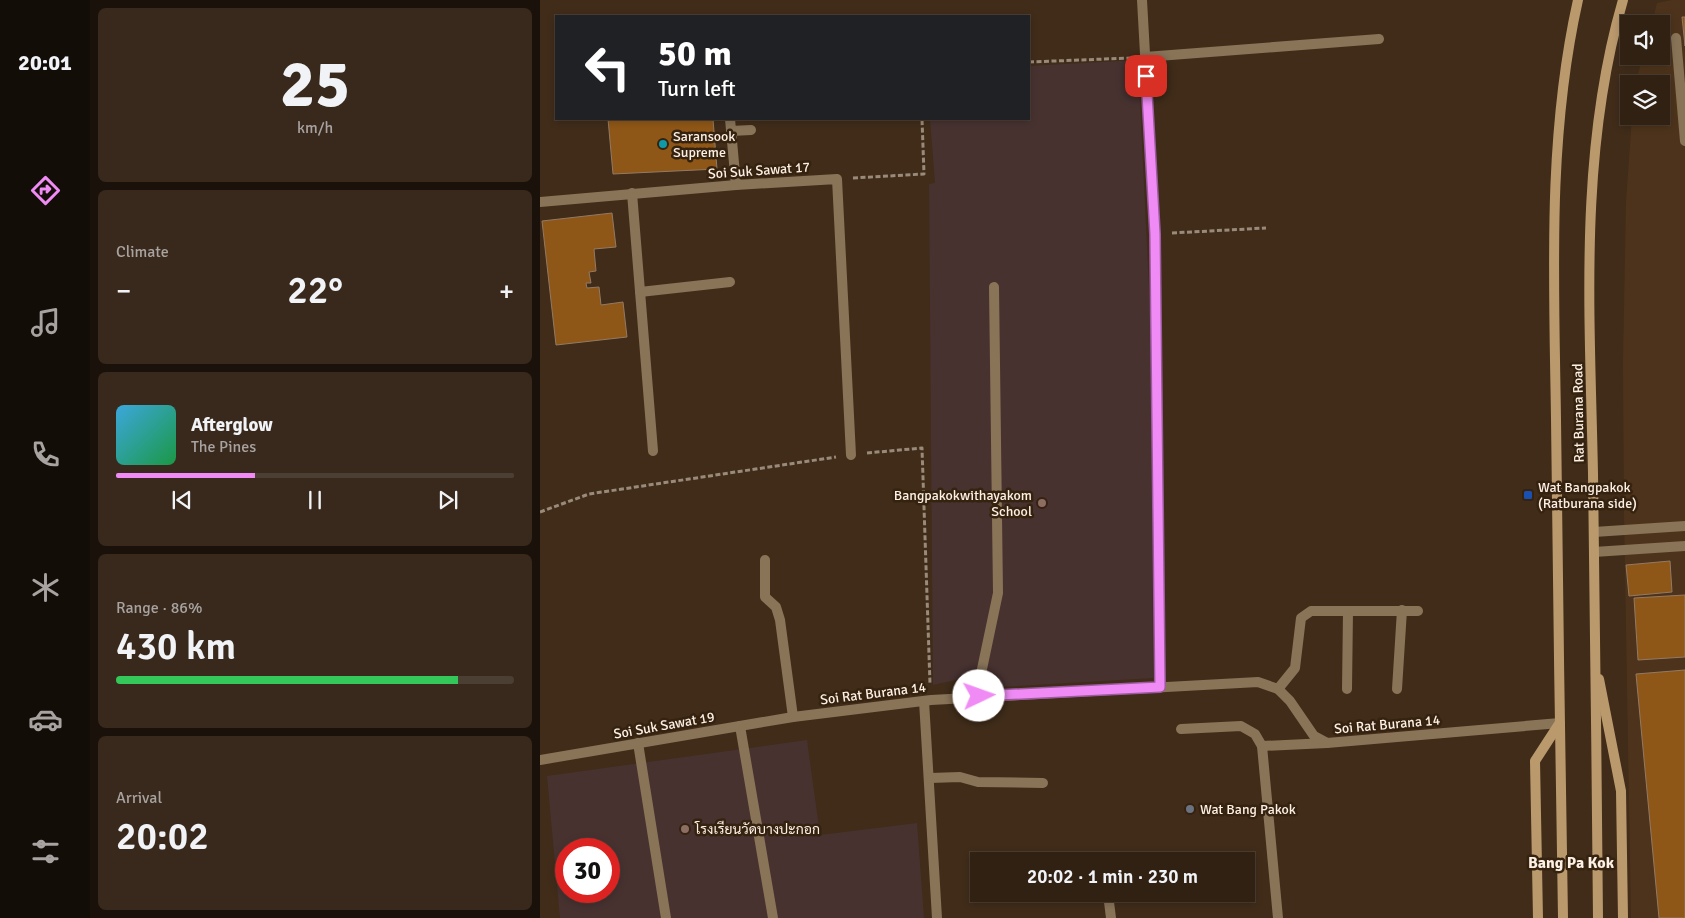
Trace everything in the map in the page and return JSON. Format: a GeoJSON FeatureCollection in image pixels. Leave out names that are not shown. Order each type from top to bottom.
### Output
{"type":"FeatureCollection","features":[{"type":"Feature","properties":{"kind":"main road","name":"Rat Burana Road"},"geometry":{"type":"LineString","coordinates":[[1563,918],[1554,219],[1561,93],[1578,0]]}},
{"type":"Feature","properties":{"kind":"main road","name":"Rat Burana Road"},"geometry":{"type":"LineString","coordinates":[[1598,918],[1590,267],[1596,130],[1622,0]]}},
{"type":"Feature","properties":{"kind":"main road"},"geometry":{"type":"LineString","coordinates":[[1594,653],[1621,791],[1623,918]]}},
{"type":"Feature","properties":{"kind":"main road"},"geometry":{"type":"LineString","coordinates":[[1538,918],[1535,761],[1560,723]]}},
{"type":"Feature","properties":{"kind":"street"},"geometry":{"type":"LineString","coordinates":[[1142,0],[1155,234],[1160,687]]}},
{"type":"Feature","properties":{"kind":"street"},"geometry":{"type":"LineString","coordinates":[[1676,38],[1685,141]]}},
{"type":"Feature","properties":{"kind":"street"},"geometry":{"type":"LineString","coordinates":[[1145,57],[1379,39]]}},
{"type":"Feature","properties":{"kind":"street"},"geometry":{"type":"LineString","coordinates":[[730,120],[736,184]]}},
{"type":"Feature","properties":{"kind":"street"},"geometry":{"type":"LineString","coordinates":[[731,131],[751,130]]}},
{"type":"Feature","properties":{"kind":"street"},"geometry":{"type":"LineString","coordinates":[[837,179],[851,454]]}},
{"type":"Feature","properties":{"kind":"street","name":"Soi Suk Sawat 17"},"geometry":{"type":"LineString","coordinates":[[540,202],[736,184],[837,179]]}},
{"type":"Feature","properties":{"kind":"street"},"geometry":{"type":"LineString","coordinates":[[632,193],[653,451]]}},
{"type":"Feature","properties":{"kind":"street"},"geometry":{"type":"LineString","coordinates":[[640,292],[730,282]]}},
{"type":"Feature","properties":{"kind":"street"},"geometry":{"type":"LineString","coordinates":[[979,696],[982,669],[998,593],[994,287]]}},
{"type":"Feature","properties":{"kind":"street"},"geometry":{"type":"LineString","coordinates":[[1594,532],[1685,526]]}},
{"type":"Feature","properties":{"kind":"street"},"geometry":{"type":"LineString","coordinates":[[1594,552],[1685,546]]}},
{"type":"Feature","properties":{"kind":"street"},"geometry":{"type":"LineString","coordinates":[[765,560],[765,597],[776,607],[780,620],[793,717]]}},
{"type":"Feature","properties":{"kind":"street"},"geometry":{"type":"LineString","coordinates":[[1397,689],[1402,610]]}},
{"type":"Feature","properties":{"kind":"street"},"geometry":{"type":"LineString","coordinates":[[1278,689],[1295,668],[1301,618],[1311,611],[1418,611]]}},
{"type":"Feature","properties":{"kind":"street"},"geometry":{"type":"LineString","coordinates":[[1347,689],[1348,611]]}},
{"type":"Feature","properties":{"kind":"street","name":"Soi Rat Burana 14"},"geometry":{"type":"LineString","coordinates":[[793,717],[979,696],[1258,682],[1278,689],[1290,701],[1314,736],[1327,742],[1560,723]]}},
{"type":"Feature","properties":{"kind":"street"},"geometry":{"type":"LineString","coordinates":[[928,701],[936,918]]}},
{"type":"Feature","properties":{"kind":"street","name":"Soi Suk Sawat 19"},"geometry":{"type":"LineString","coordinates":[[540,760],[793,717]]}},
{"type":"Feature","properties":{"kind":"street"},"geometry":{"type":"LineString","coordinates":[[740,726],[773,918]]}},
{"type":"Feature","properties":{"kind":"street"},"geometry":{"type":"LineString","coordinates":[[1181,729],[1241,726],[1255,734],[1262,746],[1278,918]]}},
{"type":"Feature","properties":{"kind":"street"},"geometry":{"type":"LineString","coordinates":[[1262,746],[1327,742]]}},
{"type":"Feature","properties":{"kind":"street"},"geometry":{"type":"LineString","coordinates":[[638,743],[666,918]]}},
{"type":"Feature","properties":{"kind":"street"},"geometry":{"type":"LineString","coordinates":[[930,778],[960,777],[978,782],[1043,783]]}},
{"type":"Feature","properties":{"kind":"street"},"geometry":{"type":"LineString","coordinates":[[1109,902],[1111,918]]}},
{"type":"Feature","properties":{"kind":"path"},"geometry":{"type":"LineString","coordinates":[[1030,62],[1145,57]]}},
{"type":"Feature","properties":{"kind":"path"},"geometry":{"type":"LineString","coordinates":[[837,179],[924,174],[922,120]]}},
{"type":"Feature","properties":{"kind":"path"},"geometry":{"type":"LineString","coordinates":[[1155,234],[1266,228]]}},
{"type":"Feature","properties":{"kind":"path"},"geometry":{"type":"LineString","coordinates":[[540,512],[590,494],[851,454],[922,448],[928,701]]}},
{"type":"Feature","properties":{"kind":"shaded area"},"geometry":{"type":"Polygon","coordinates":[[[1685,0],[1685,918],[1631,918],[1624,514],[1623,361],[1626,202],[1631,125],[1670,125],[1670,75],[1638,75],[1640,65],[1670,65],[1670,15],[1654,15],[1657,3],[1685,0]]]}},
{"type":"Feature","properties":{"kind":"shaded area","name":"Bangpakokwithayakom School"},"geometry":{"type":"Polygon","coordinates":[[[1138,60],[1151,330],[1153,678],[999,687],[974,676],[933,685],[929,184],[935,183],[930,120],[1030,120],[1030,66],[1138,60]]]}},
{"type":"Feature","properties":{"kind":"shaded area","name":"โรงเรียนวัดบางปะกอก"},"geometry":{"type":"Polygon","coordinates":[[[807,740],[820,835],[917,823],[924,918],[560,918],[559,903],[620,903],[620,838],[555,838],[555,863],[547,776],[807,740]]]}},
{"type":"Feature","properties":{"kind":"building"},"geometry":{"type":"Polygon","coordinates":[[[1682,17],[1685,17],[1685,46],[1682,17]]]}},
{"type":"Feature","properties":{"kind":"building","name":"Saransook Supreme"},"geometry":{"type":"Polygon","coordinates":[[[608,120],[713,120],[717,169],[613,174],[608,120]]]}},
{"type":"Feature","properties":{"kind":"building"},"geometry":{"type":"Polygon","coordinates":[[[612,213],[616,247],[594,249],[596,271],[589,272],[591,283],[586,283],[587,288],[599,287],[601,305],[623,302],[627,337],[556,345],[542,221],[612,213]]]}},
{"type":"Feature","properties":{"kind":"building"},"geometry":{"type":"Polygon","coordinates":[[[1670,561],[1672,592],[1629,596],[1626,565],[1670,561]]]}},
{"type":"Feature","properties":{"kind":"building"},"geometry":{"type":"Polygon","coordinates":[[[1685,595],[1685,657],[1638,660],[1634,598],[1685,595]]]}},
{"type":"Feature","properties":{"kind":"building"},"geometry":{"type":"Polygon","coordinates":[[[1685,670],[1685,918],[1659,918],[1636,674],[1685,670]]]}},
{"type":"Feature","properties":{"kind":"place","name":"Saransook Supreme"},"geometry":{"type":"Point","coordinates":[663,144]}},
{"type":"Feature","properties":{"kind":"place","name":"Wat Bangpakok (Ratburana side)"},"geometry":{"type":"Point","coordinates":[1528,495]}},
{"type":"Feature","properties":{"kind":"place","name":"Bangpakokwithayakom School"},"geometry":{"type":"Point","coordinates":[1042,503]}},
{"type":"Feature","properties":{"kind":"place","name":"Wat Bang Pakok"},"geometry":{"type":"Point","coordinates":[1190,809]}},
{"type":"Feature","properties":{"kind":"place","name":"โรงเรียนวัดบางปะกอก"},"geometry":{"type":"Point","coordinates":[685,829]}},
{"type":"Feature","properties":{"kind":"district","name":"Bang Pa Kok"},"geometry":{"type":"Point","coordinates":[1571,862]}},
{"type":"Feature","properties":{"kind":"route"},"geometry":{"type":"LineString","coordinates":[[979,696],[1160,687],[1155,234],[1146,76]]}}]}
